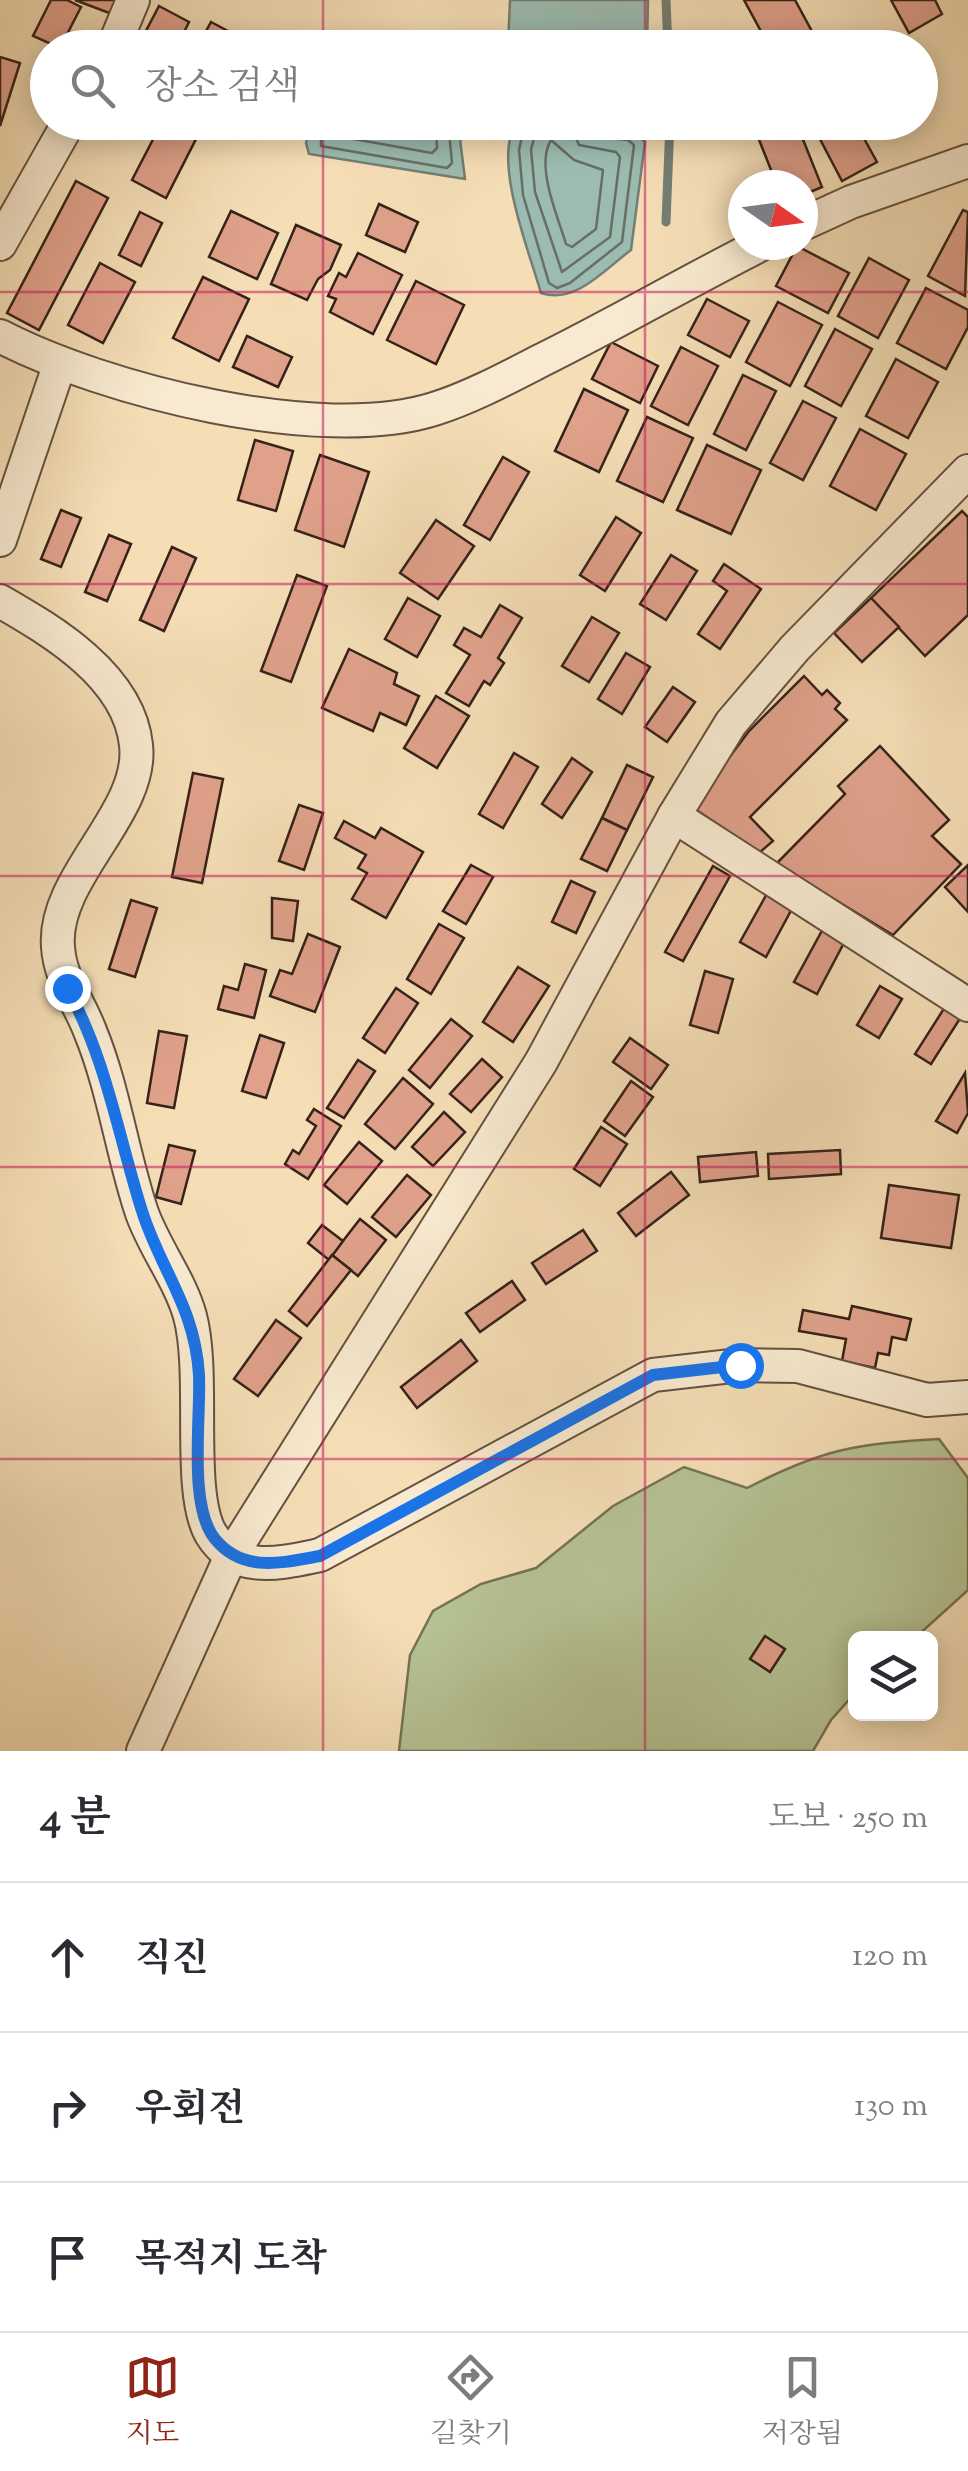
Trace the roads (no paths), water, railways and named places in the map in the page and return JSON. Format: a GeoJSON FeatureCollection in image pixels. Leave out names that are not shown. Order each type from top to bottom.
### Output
{"type":"FeatureCollection","features":[{"type":"Feature","properties":{"kind":"street"},"geometry":{"type":"LineString","coordinates":[[121,30],[134,0]]}},
{"type":"Feature","properties":{"kind":"street"},"geometry":{"type":"LineString","coordinates":[[0,244],[59,140]]}},
{"type":"Feature","properties":{"kind":"street"},"geometry":{"type":"LineString","coordinates":[[818,217],[850,202],[968,162]]}},
{"type":"Feature","properties":{"kind":"street"},"geometry":{"type":"LineString","coordinates":[[0,336],[96,377],[201,402],[358,424],[434,410],[508,377],[731,260]]}},
{"type":"Feature","properties":{"kind":"street"},"geometry":{"type":"LineString","coordinates":[[0,540],[60,363]]}},
{"type":"Feature","properties":{"kind":"street"},"geometry":{"type":"LineString","coordinates":[[143,1751],[231,1556],[541,1062],[674,816],[730,723],[796,648],[968,471]]}},
{"type":"Feature","properties":{"kind":"street"},"geometry":{"type":"LineString","coordinates":[[0,602],[49,628],[98,670],[124,712],[137,746],[116,816],[63,906],[57,945],[67,988],[90,1030],[143,1215],[190,1315],[198,1371],[201,1513],[212,1536],[231,1556],[266,1566],[320,1556],[653,1375],[740,1365],[798,1366],[927,1400],[968,1397]]}},
{"type":"Feature","properties":{"kind":"street"},"geometry":{"type":"LineString","coordinates":[[674,816],[968,1005]]}},
{"type":"Feature","properties":{"kind":"water"},"geometry":{"type":"Polygon","coordinates":[[[510,0],[648,0],[647,30],[509,30],[510,0]]]}},
{"type":"Feature","properties":{"kind":"water"},"geometry":{"type":"Polygon","coordinates":[[[460,140],[465,179],[309,154],[306,143],[460,140]]]}},
{"type":"Feature","properties":{"kind":"water"},"geometry":{"type":"Polygon","coordinates":[[[509,142],[645,142],[631,250],[578,290],[554,295],[541,293],[516,208],[508,162],[509,142]]]}},
{"type":"Feature","properties":{"kind":"waterway"},"geometry":{"type":"LineString","coordinates":[[666,0],[667,30]]}},
{"type":"Feature","properties":{"kind":"waterway"},"geometry":{"type":"LineString","coordinates":[[666,222],[669,140]]}}]}
